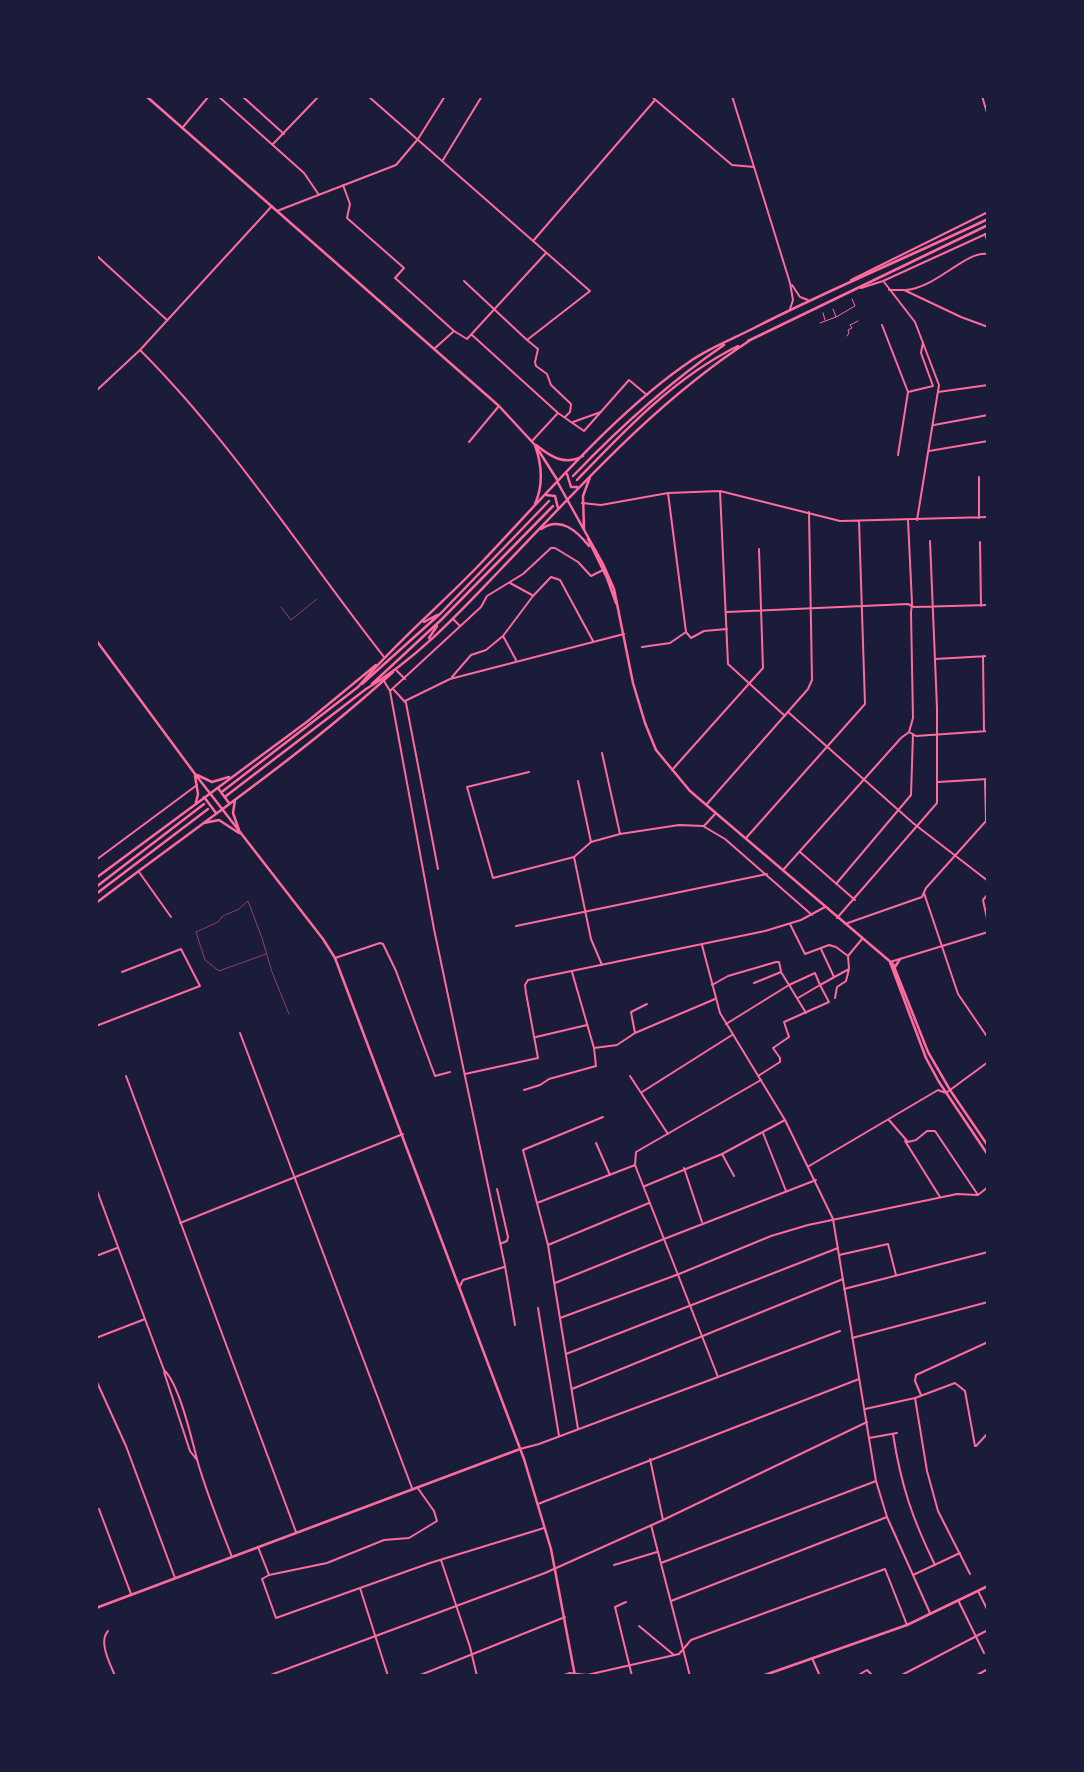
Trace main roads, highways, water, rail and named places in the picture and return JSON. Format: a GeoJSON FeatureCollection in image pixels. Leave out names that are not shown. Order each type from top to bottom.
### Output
{"type":"FeatureCollection","features":[{"type":"Feature","properties":{"kind":"main road"},"geometry":{"type":"LineString","coordinates":[[146,96],[499,406],[532,441],[558,482],[610,576],[624,634],[632,680],[645,723],[656,750],[672,770],[706,805],[890,962],[895,968],[924,1042],[950,1090],[988,1146]]}},
{"type":"Feature","properties":{"kind":"main road"},"geometry":{"type":"LineString","coordinates":[[96,878],[308,720],[384,658],[421,624],[558,482],[647,395],[693,360],[808,300],[897,262],[988,219]]}},
{"type":"Feature","properties":{"kind":"main road"},"geometry":{"type":"LineString","coordinates":[[577,480],[659,400],[699,369],[802,313],[988,225]]}},
{"type":"Feature","properties":{"kind":"main road"},"geometry":{"type":"LineString","coordinates":[[573,476],[613,435],[656,396],[696,364],[732,340]]}},
{"type":"Feature","properties":{"kind":"main road"},"geometry":{"type":"LineString","coordinates":[[96,902],[300,750],[384,681],[481,590],[594,471],[663,405],[724,357],[749,341]]}},
{"type":"Feature","properties":{"kind":"main road"},"geometry":{"type":"LineString","coordinates":[[535,445],[560,460],[574,460],[586,454]]}},
{"type":"Feature","properties":{"kind":"main road"},"geometry":{"type":"LineString","coordinates":[[532,510],[538,497],[541,480],[541,464],[535,445]]}},
{"type":"Feature","properties":{"kind":"main road"},"geometry":{"type":"LineString","coordinates":[[594,471],[585,486],[582,503],[585,532],[603,570],[619,613]]}},
{"type":"Feature","properties":{"kind":"main road"},"geometry":{"type":"LineString","coordinates":[[568,473],[567,479],[571,487],[579,487]]}},
{"type":"Feature","properties":{"kind":"main road"},"geometry":{"type":"LineString","coordinates":[[545,496],[555,496],[558,509]]}},
{"type":"Feature","properties":{"kind":"main road"},"geometry":{"type":"LineString","coordinates":[[222,791],[358,687],[440,613],[549,501]]}},
{"type":"Feature","properties":{"kind":"main road"},"geometry":{"type":"LineString","coordinates":[[226,796],[366,689],[441,620],[552,506]]}},
{"type":"Feature","properties":{"kind":"main road"},"geometry":{"type":"LineString","coordinates":[[536,533],[550,525],[562,524],[575,530],[592,550]]}},
{"type":"Feature","properties":{"kind":"main road"},"geometry":{"type":"LineString","coordinates":[[421,624],[440,613]]}},
{"type":"Feature","properties":{"kind":"main road"},"geometry":{"type":"LineString","coordinates":[[426,643],[441,620]]}},
{"type":"Feature","properties":{"kind":"main road"},"geometry":{"type":"LineString","coordinates":[[96,640],[195,774],[323,939],[334,958],[403,1134],[520,1449],[538,1504],[555,1568],[575,1675]]}},
{"type":"Feature","properties":{"kind":"main road"},"geometry":{"type":"LineString","coordinates":[[358,687],[377,664]]}},
{"type":"Feature","properties":{"kind":"main road"},"geometry":{"type":"LineString","coordinates":[[366,689],[395,671]]}},
{"type":"Feature","properties":{"kind":"main road"},"geometry":{"type":"LineString","coordinates":[[195,774],[209,782],[216,782],[235,774]]}},
{"type":"Feature","properties":{"kind":"main road"},"geometry":{"type":"LineString","coordinates":[[195,774],[197,785],[196,803]]}},
{"type":"Feature","properties":{"kind":"main road"},"geometry":{"type":"LineString","coordinates":[[218,787],[218,791],[229,803]]}},
{"type":"Feature","properties":{"kind":"main road"},"geometry":{"type":"LineString","coordinates":[[204,797],[216,813]]}},
{"type":"Feature","properties":{"kind":"main road"},"geometry":{"type":"LineString","coordinates":[[235,799],[233,813],[241,834]]}},
{"type":"Feature","properties":{"kind":"main road"},"geometry":{"type":"LineString","coordinates":[[96,887],[204,804]]}},
{"type":"Feature","properties":{"kind":"main road"},"geometry":{"type":"LineString","coordinates":[[96,894],[208,809]]}},
{"type":"Feature","properties":{"kind":"main road"},"geometry":{"type":"LineString","coordinates":[[200,824],[211,820],[220,820],[241,834]]}},
{"type":"Feature","properties":{"kind":"main road"},"geometry":{"type":"LineString","coordinates":[[895,968],[896,962],[900,959]]}},
{"type":"Feature","properties":{"kind":"main road"},"geometry":{"type":"LineString","coordinates":[[890,962],[921,1047],[946,1093],[988,1155]]}},
{"type":"Feature","properties":{"kind":"main road"},"geometry":{"type":"LineString","coordinates":[[96,1608],[416,1486],[520,1449]]}},
{"type":"Feature","properties":{"kind":"main road"},"geometry":{"type":"LineString","coordinates":[[762,1676],[907,1625],[988,1586]]}}]}
